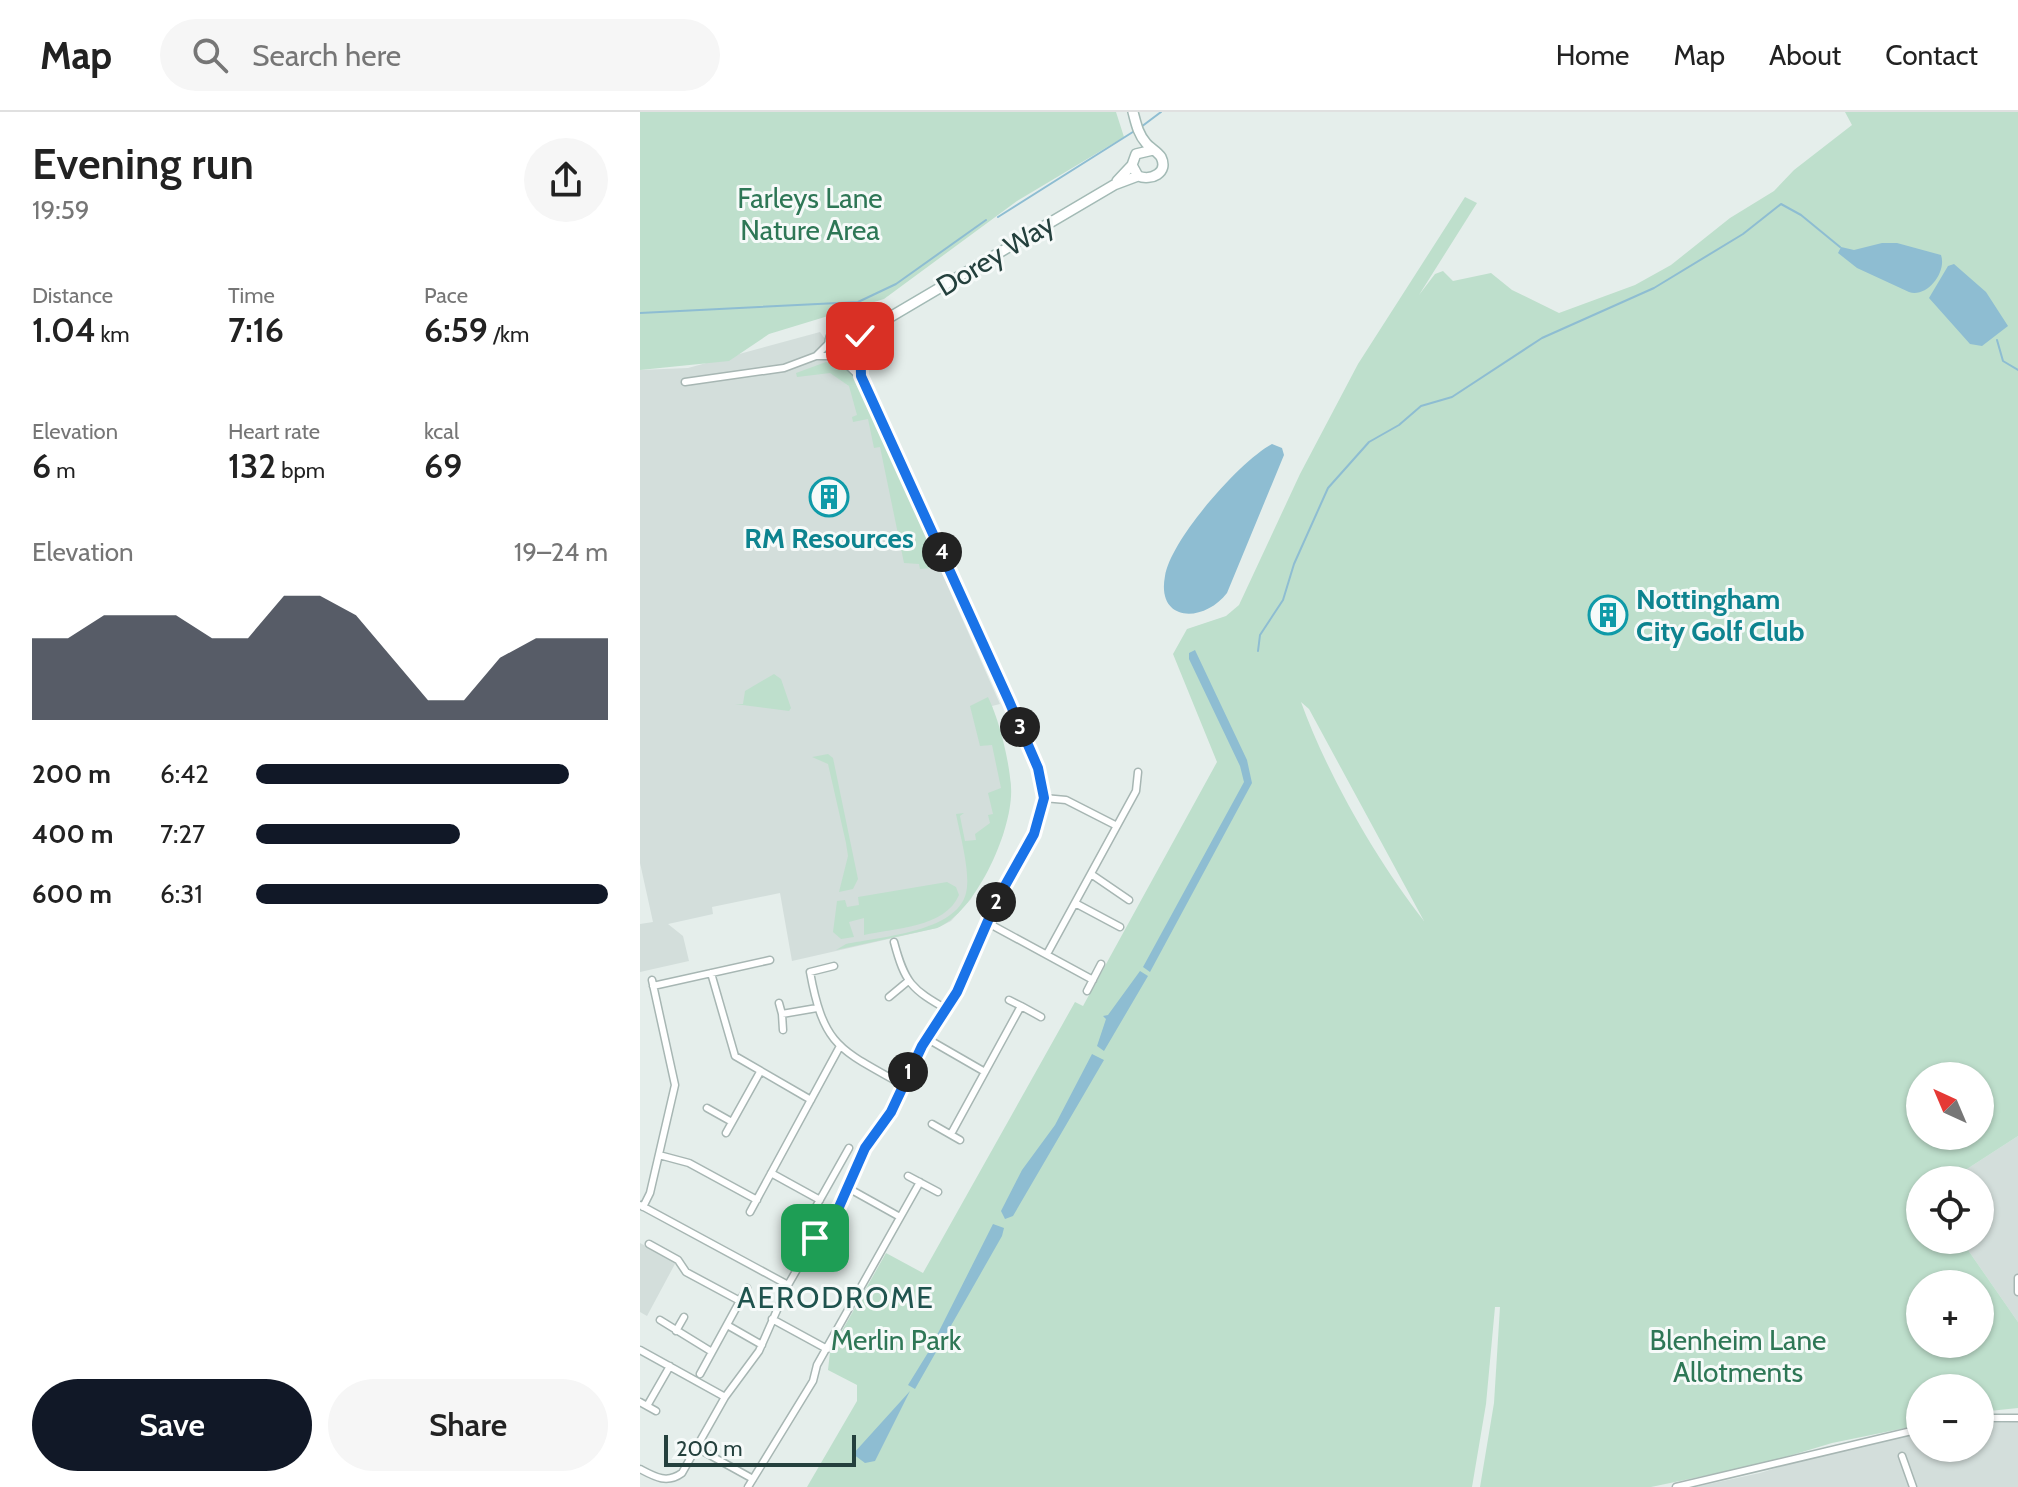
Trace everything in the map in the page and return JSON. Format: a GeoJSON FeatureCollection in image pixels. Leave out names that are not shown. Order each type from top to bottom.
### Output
{"type":"FeatureCollection","features":[{"type":"Feature","properties":{"kind":"street"},"geometry":{"type":"LineString","coordinates":[[1134,116],[1138,133],[1132,165],[1138,176],[1153,178],[1161,171],[1162,161],[1138,133]]}},
{"type":"Feature","properties":{"kind":"street"},"geometry":{"type":"LineString","coordinates":[[1136,154],[1153,150]]}},
{"type":"Feature","properties":{"kind":"street","name":"Dorey Way"},"geometry":{"type":"LineString","coordinates":[[1114,185],[1132,165]]}},
{"type":"Feature","properties":{"kind":"street","name":"Dorey Way"},"geometry":{"type":"LineString","coordinates":[[861,346],[875,326],[1114,185],[1138,176]]}},
{"type":"Feature","properties":{"kind":"street","name":"Dorey Way"},"geometry":{"type":"LineString","coordinates":[[848,327],[875,326]]}},
{"type":"Feature","properties":{"kind":"street"},"geometry":{"type":"LineString","coordinates":[[640,1469],[668,1483],[682,1473],[725,1397],[762,1345],[788,1285],[848,1188],[860,1157],[891,1112],[926,1038],[948,1010],[1034,834],[1044,798],[1038,768],[1009,701],[861,376],[861,346],[857,332],[848,327],[838,329],[816,356]]}},
{"type":"Feature","properties":{"kind":"street"},"geometry":{"type":"LineString","coordinates":[[830,342],[839,357],[861,376]]}},
{"type":"Feature","properties":{"kind":"street"},"geometry":{"type":"LineString","coordinates":[[685,382],[784,368],[816,356],[852,358],[861,346]]}},
{"type":"Feature","properties":{"kind":"street"},"geometry":{"type":"LineString","coordinates":[[1047,954],[1136,791],[1138,772]]}},
{"type":"Feature","properties":{"kind":"street"},"geometry":{"type":"LineString","coordinates":[[1044,798],[1066,800],[1117,826]]}},
{"type":"Feature","properties":{"kind":"street"},"geometry":{"type":"LineString","coordinates":[[1091,874],[1129,900]]}},
{"type":"Feature","properties":{"kind":"street"},"geometry":{"type":"LineString","coordinates":[[1075,903],[1120,927]]}},
{"type":"Feature","properties":{"kind":"street"},"geometry":{"type":"LineString","coordinates":[[988,923],[1093,980]]}},
{"type":"Feature","properties":{"kind":"street"},"geometry":{"type":"LineString","coordinates":[[894,942],[907,982],[948,1010]]}},
{"type":"Feature","properties":{"kind":"street"},"geometry":{"type":"LineString","coordinates":[[770,960],[653,983],[675,1085],[659,1155],[642,1206],[788,1285]]}},
{"type":"Feature","properties":{"kind":"street"},"geometry":{"type":"LineString","coordinates":[[1087,991],[1101,964]]}},
{"type":"Feature","properties":{"kind":"street"},"geometry":{"type":"LineString","coordinates":[[834,966],[810,972],[817,1008],[829,1036],[839,1048],[903,1085]]}},
{"type":"Feature","properties":{"kind":"street"},"geometry":{"type":"LineString","coordinates":[[711,973],[731,1050],[742,1062],[811,1100]]}},
{"type":"Feature","properties":{"kind":"street"},"geometry":{"type":"LineString","coordinates":[[889,997],[907,982]]}},
{"type":"Feature","properties":{"kind":"street"},"geometry":{"type":"LineString","coordinates":[[1009,1000],[1041,1017]]}},
{"type":"Feature","properties":{"kind":"street"},"geometry":{"type":"LineString","coordinates":[[779,1003],[783,1030]]}},
{"type":"Feature","properties":{"kind":"street"},"geometry":{"type":"LineString","coordinates":[[951,1134],[1021,1006]]}},
{"type":"Feature","properties":{"kind":"street"},"geometry":{"type":"LineString","coordinates":[[782,1014],[817,1008]]}},
{"type":"Feature","properties":{"kind":"street"},"geometry":{"type":"LineString","coordinates":[[926,1038],[985,1072]]}},
{"type":"Feature","properties":{"kind":"street"},"geometry":{"type":"LineString","coordinates":[[750,1212],[839,1048]]}},
{"type":"Feature","properties":{"kind":"street"},"geometry":{"type":"LineString","coordinates":[[726,1133],[760,1072]]}},
{"type":"Feature","properties":{"kind":"street"},"geometry":{"type":"LineString","coordinates":[[707,1108],[732,1122]]}},
{"type":"Feature","properties":{"kind":"street"},"geometry":{"type":"LineString","coordinates":[[932,1124],[960,1140]]}},
{"type":"Feature","properties":{"kind":"street"},"geometry":{"type":"LineString","coordinates":[[795,1244],[849,1148]]}},
{"type":"Feature","properties":{"kind":"street"},"geometry":{"type":"LineString","coordinates":[[659,1155],[689,1163],[757,1200]]}},
{"type":"Feature","properties":{"kind":"street"},"geometry":{"type":"LineString","coordinates":[[771,1173],[820,1200]]}},
{"type":"Feature","properties":{"kind":"street"},"geometry":{"type":"LineString","coordinates":[[908,1176],[938,1192]]}},
{"type":"Feature","properties":{"kind":"street"},"geometry":{"type":"LineString","coordinates":[[748,1487],[813,1381],[827,1349],[920,1182]]}},
{"type":"Feature","properties":{"kind":"street"},"geometry":{"type":"LineString","coordinates":[[848,1188],[900,1217]]}},
{"type":"Feature","properties":{"kind":"street"},"geometry":{"type":"LineString","coordinates":[[649,1244],[678,1260],[686,1272],[740,1301]]}},
{"type":"Feature","properties":{"kind":"street"},"geometry":{"type":"LineString","coordinates":[[2018,1278],[2018,1292]]}},
{"type":"Feature","properties":{"kind":"street"},"geometry":{"type":"LineString","coordinates":[[700,1374],[747,1288]]}},
{"type":"Feature","properties":{"kind":"street"},"geometry":{"type":"LineString","coordinates":[[676,1331],[684,1317]]}},
{"type":"Feature","properties":{"kind":"street"},"geometry":{"type":"LineString","coordinates":[[772,1319],[827,1349]]}},
{"type":"Feature","properties":{"kind":"street"},"geometry":{"type":"LineString","coordinates":[[660,1320],[712,1352]]}},
{"type":"Feature","properties":{"kind":"street"},"geometry":{"type":"LineString","coordinates":[[727,1325],[762,1345]]}},
{"type":"Feature","properties":{"kind":"street"},"geometry":{"type":"LineString","coordinates":[[640,1350],[725,1397]]}},
{"type":"Feature","properties":{"kind":"street"},"geometry":{"type":"LineString","coordinates":[[656,1411],[644,1404],[670,1366]]}},
{"type":"Feature","properties":{"kind":"street"},"geometry":{"type":"LineString","coordinates":[[1994,1418],[2018,1418]]}},
{"type":"Feature","properties":{"kind":"street"},"geometry":{"type":"LineString","coordinates":[[1676,1487],[1906,1432]]}},
{"type":"Feature","properties":{"kind":"street"},"geometry":{"type":"LineString","coordinates":[[697,1448],[753,1479]]}},
{"type":"Feature","properties":{"kind":"street"},"geometry":{"type":"LineString","coordinates":[[1902,1456],[1913,1487]]}},
{"type":"Feature","properties":{"kind":"shaded area"},"geometry":{"type":"Polygon","coordinates":[[[820,332],[857,382],[1000,704],[992,706],[1011,785],[1003,835],[971,899],[951,921],[937,928],[792,961],[780,893],[712,907],[713,914],[668,924],[683,936],[689,961],[640,972],[640,924],[653,922],[640,863],[640,370],[688,368],[820,332]]]}},
{"type":"Feature","properties":{"kind":"shaded area"},"geometry":{"type":"Polygon","coordinates":[[[2018,1136],[2018,1322],[1994,1287],[1994,1270],[1982,1270],[1971,1254],[1994,1254],[1994,1166],[1972,1166],[2018,1136]]]}},
{"type":"Feature","properties":{"kind":"shaded area"},"geometry":{"type":"Polygon","coordinates":[[[640,1243],[676,1262],[647,1316],[640,1312],[640,1243]]]}},
{"type":"Feature","properties":{"kind":"shaded area"},"geometry":{"type":"Polygon","coordinates":[[[2018,1422],[2018,1487],[1695,1487],[1760,1473],[1834,1450],[1906,1436],[1906,1462],[1994,1462],[1994,1423],[2018,1422]]]}},
{"type":"Feature","properties":{"kind":"green space","name":"Farleys Lane Nature Area"},"geometry":{"type":"Polygon","coordinates":[[[640,112],[1116,112],[1124,137],[1017,201],[884,299],[769,334],[729,361],[640,370],[640,112]]]}},
{"type":"Feature","properties":{"kind":"green space"},"geometry":{"type":"Polygon","coordinates":[[[1845,112],[2018,112],[2018,1136],[1972,1166],[1906,1166],[1906,1254],[1971,1254],[1982,1270],[1906,1270],[1906,1358],[1994,1358],[1994,1287],[2018,1322],[2018,1408],[1994,1411],[1994,1374],[1906,1374],[1906,1428],[1832,1443],[1766,1463],[1651,1487],[1480,1487],[1494,1403],[1500,1307],[1495,1307],[1486,1404],[1472,1487],[807,1487],[857,1401],[857,1385],[828,1370],[830,1352],[886,1253],[923,1273],[1075,1002],[1083,1006],[1217,762],[1173,654],[1187,629],[1226,616],[1239,605],[1300,474],[1358,364],[1465,197],[1477,203],[1419,295],[1435,274],[1443,271],[1453,281],[1491,273],[1512,290],[1559,313],[1635,285],[1671,265],[1730,218],[1774,191],[1794,170],[1852,125],[1845,112]],[[1301,702],[1355,816],[1424,921],[1309,709],[1301,702]]]}},
{"type":"Feature","properties":{"kind":"green space"},"geometry":{"type":"Polygon","coordinates":[[[847,331],[858,338],[859,343],[852,354],[847,355],[836,348],[835,343],[842,332],[847,331]]]}},
{"type":"Feature","properties":{"kind":"green space"},"geometry":{"type":"Polygon","coordinates":[[[826,362],[846,369],[854,378],[937,560],[932,568],[920,569],[919,564],[904,563],[880,447],[874,448],[868,419],[853,422],[852,417],[857,415],[849,386],[830,373],[797,377],[796,373],[826,362]]]}},
{"type":"Feature","properties":{"kind":"green space"},"geometry":{"type":"Polygon","coordinates":[[[774,674],[781,679],[791,708],[789,711],[735,704],[743,704],[745,691],[774,674]]]}},
{"type":"Feature","properties":{"kind":"green space"},"geometry":{"type":"Polygon","coordinates":[[[988,697],[1006,753],[1011,787],[1006,824],[999,846],[978,888],[952,919],[937,928],[836,950],[846,944],[896,935],[933,924],[960,906],[966,893],[967,875],[956,814],[964,813],[960,816],[965,841],[976,840],[975,834],[990,823],[988,815],[993,814],[988,793],[1001,788],[992,745],[980,746],[970,706],[988,697]]]}},
{"type":"Feature","properties":{"kind":"green space"},"geometry":{"type":"Polygon","coordinates":[[[828,754],[833,758],[858,879],[853,889],[839,892],[848,856],[846,843],[828,764],[812,757],[828,754]]]}},
{"type":"Feature","properties":{"kind":"green space"},"geometry":{"type":"Polygon","coordinates":[[[947,882],[956,887],[959,895],[952,906],[931,920],[864,935],[864,918],[849,922],[854,937],[841,939],[833,932],[837,901],[845,900],[847,907],[859,905],[858,897],[947,882]]]}},
{"type":"Feature","properties":{"kind":"water"},"geometry":{"type":"Polygon","coordinates":[[[1882,243],[1897,243],[1941,255],[1941,269],[1934,282],[1922,291],[1909,292],[1857,268],[1838,253],[1841,247],[1854,250],[1882,243]]]}},
{"type":"Feature","properties":{"kind":"water"},"geometry":{"type":"Polygon","coordinates":[[[1954,264],[1986,292],[2008,326],[1982,346],[1970,344],[1929,298],[1948,266],[1954,264]]]}},
{"type":"Feature","properties":{"kind":"water"},"geometry":{"type":"Polygon","coordinates":[[[1272,444],[1282,448],[1284,455],[1227,593],[1206,610],[1184,613],[1175,610],[1168,603],[1164,591],[1165,576],[1180,542],[1226,483],[1272,444]]]}},
{"type":"Feature","properties":{"kind":"water"},"geometry":{"type":"Polygon","coordinates":[[[1195,650],[1247,760],[1252,783],[1150,972],[1143,967],[1244,782],[1240,766],[1189,659],[1189,653],[1195,650]]]}},
{"type":"Feature","properties":{"kind":"water"},"geometry":{"type":"Polygon","coordinates":[[[1140,971],[1148,976],[1104,1051],[1097,1046],[1106,1019],[1103,1016],[1108,1015],[1140,971]]]}},
{"type":"Feature","properties":{"kind":"water"},"geometry":{"type":"Polygon","coordinates":[[[1092,1054],[1104,1060],[1013,1216],[1005,1219],[1001,1211],[1022,1170],[1055,1125],[1092,1054]]]}},
{"type":"Feature","properties":{"kind":"water"},"geometry":{"type":"Polygon","coordinates":[[[993,1224],[1004,1228],[1002,1236],[915,1389],[908,1385],[929,1351],[993,1224]]]}},
{"type":"Feature","properties":{"kind":"water"},"geometry":{"type":"Polygon","coordinates":[[[910,1391],[875,1461],[865,1463],[853,1454],[910,1391]]]}},
{"type":"Feature","properties":{"kind":"waterway"},"geometry":{"type":"LineString","coordinates":[[1141,127],[1161,112]]}},
{"type":"Feature","properties":{"kind":"waterway"},"geometry":{"type":"LineString","coordinates":[[998,217],[1136,130]]}},
{"type":"Feature","properties":{"kind":"waterway"},"geometry":{"type":"LineString","coordinates":[[1258,651],[1260,635],[1283,600],[1294,564],[1328,488],[1369,442],[1399,425],[1421,406],[1452,397],[1542,338],[1654,288],[1743,234],[1781,204],[1801,215],[1840,247]]}},
{"type":"Feature","properties":{"kind":"waterway"},"geometry":{"type":"LineString","coordinates":[[640,313],[858,302],[896,284],[986,220]]}},
{"type":"Feature","properties":{"kind":"waterway"},"geometry":{"type":"LineString","coordinates":[[1997,340],[2003,361],[2018,370]]}},
{"type":"Feature","properties":{"kind":"place","name":"RM Resources"},"geometry":{"type":"Point","coordinates":[829,497]}},
{"type":"Feature","properties":{"kind":"place","name":"Nottingham City Golf Club"},"geometry":{"type":"Point","coordinates":[1608,615]}},
{"type":"Feature","properties":{"kind":"district","name":"AERODROME"},"geometry":{"type":"Point","coordinates":[836,1297]}},
{"type":"Feature","properties":{"kind":"route"},"geometry":{"type":"LineString","coordinates":[[815,1238],[839,1207],[865,1148],[891,1112],[926,1038],[947,1012],[997,900],[1034,834],[1044,798],[1038,768],[1009,701],[861,376],[860,336]]}},
{"type":"Feature","properties":{"kind":"park label","name":"Merlin Park"},"geometry":{"type":"Point","coordinates":[896,1340]}},
{"type":"Feature","properties":{"kind":"park label","name":"Blenheim Lane Allotments"},"geometry":{"type":"Point","coordinates":[1738,1356]}}]}
